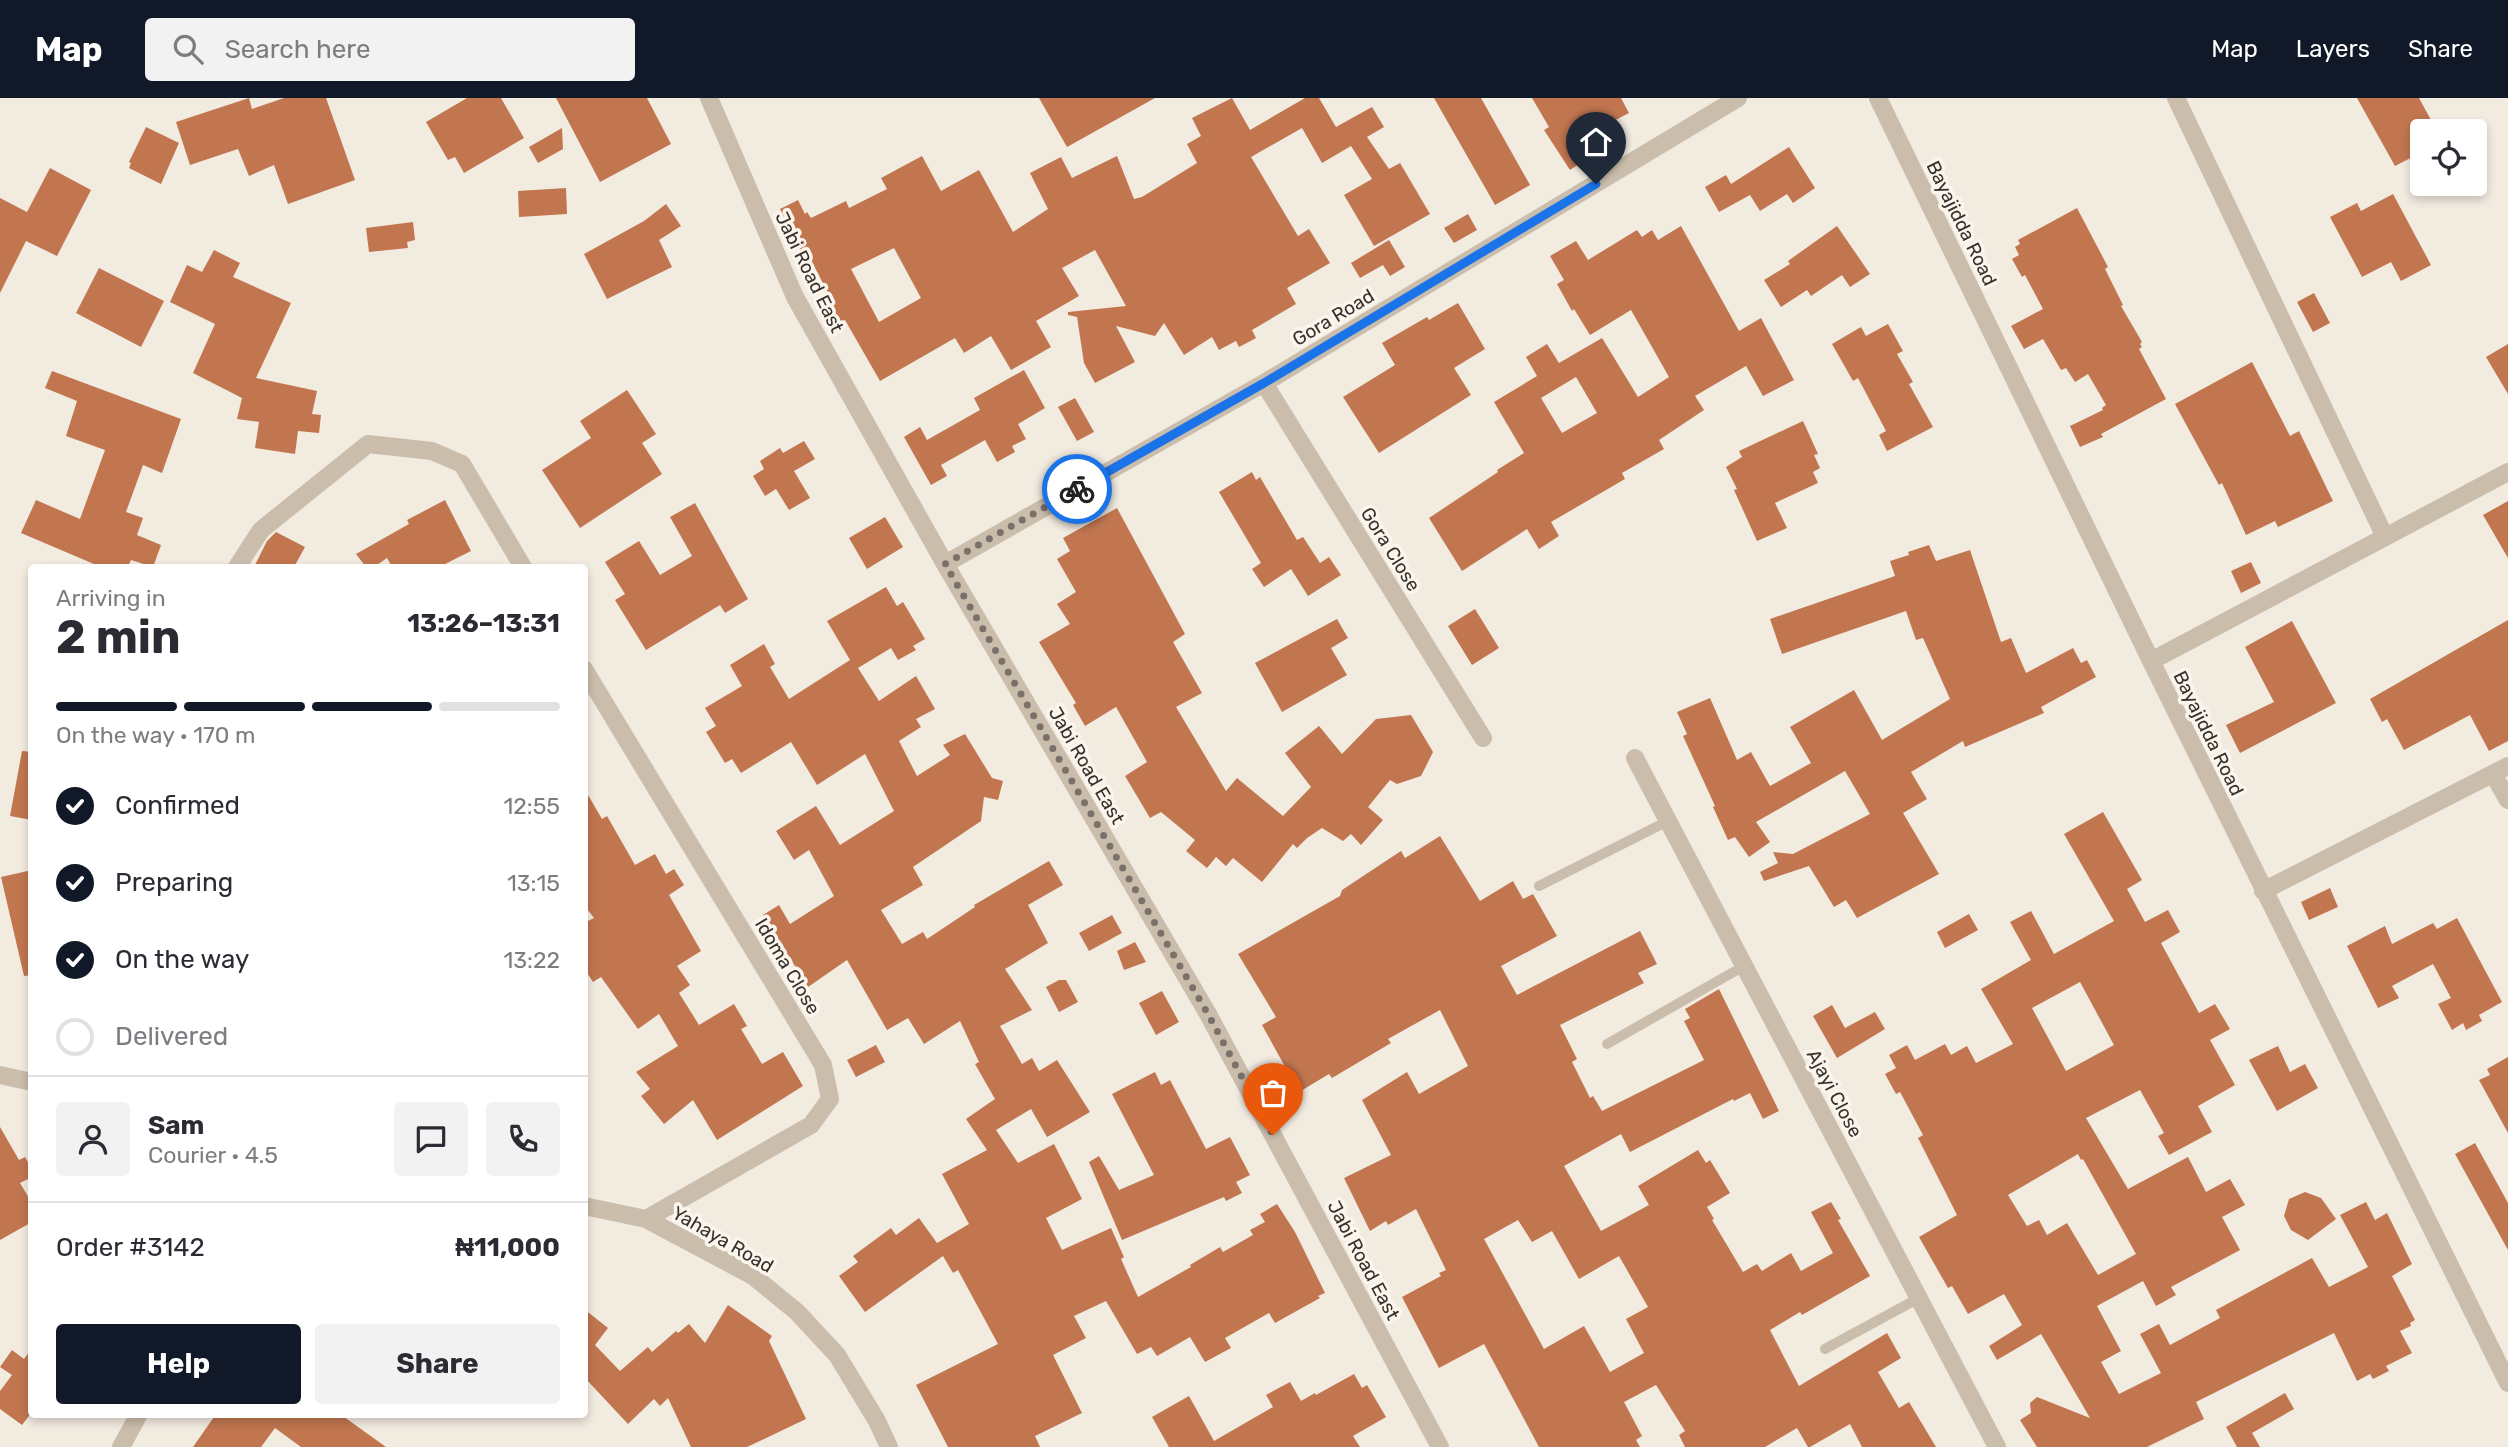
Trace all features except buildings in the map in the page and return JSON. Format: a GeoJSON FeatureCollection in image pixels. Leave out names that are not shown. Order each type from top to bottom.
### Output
{"type":"FeatureCollection","features":[{"type":"Feature","properties":{"kind":"street","name":"Gora Road"},"geometry":{"type":"LineString","coordinates":[[945,564],[1264,383],[1738,98]]}},
{"type":"Feature","properties":{"kind":"street","name":"Bayajidda Road"},"geometry":{"type":"LineString","coordinates":[[1878,98],[2263,891],[2508,1383]]}},
{"type":"Feature","properties":{"kind":"street"},"geometry":{"type":"LineString","coordinates":[[2176,98],[2385,537]]}},
{"type":"Feature","properties":{"kind":"street","name":"Jabi Road East"},"geometry":{"type":"LineString","coordinates":[[715,100],[795,297],[945,564],[1208,1014],[1440,1447]]}},
{"type":"Feature","properties":{"kind":"street","name":"Gora Close"},"geometry":{"type":"LineString","coordinates":[[1264,383],[1483,737]]}},
{"type":"Feature","properties":{"kind":"street"},"geometry":{"type":"LineString","coordinates":[[239,564],[261,530],[368,444],[432,451],[461,464],[521,564]]}},
{"type":"Feature","properties":{"kind":"street"},"geometry":{"type":"LineString","coordinates":[[2151,661],[2508,472]]}},
{"type":"Feature","properties":{"kind":"street","name":"Idoma Close"},"geometry":{"type":"LineString","coordinates":[[588,676],[822,1065],[830,1100],[811,1125],[646,1219]]}},
{"type":"Feature","properties":{"kind":"street","name":"Ajayi Close"},"geometry":{"type":"LineString","coordinates":[[1635,758],[1997,1447]]}},
{"type":"Feature","properties":{"kind":"street"},"geometry":{"type":"LineString","coordinates":[[2263,891],[2500,770],[2508,800]]}},
{"type":"Feature","properties":{"kind":"street"},"geometry":{"type":"LineString","coordinates":[[0,1075],[28,1081]]}},
{"type":"Feature","properties":{"kind":"street","name":"Yahaya Road"},"geometry":{"type":"LineString","coordinates":[[588,1207],[646,1219],[753,1276],[797,1312],[837,1355],[877,1421],[889,1447]]}},
{"type":"Feature","properties":{"kind":"street"},"geometry":{"type":"LineString","coordinates":[[121,1447],[137,1418]]}},
{"type":"Feature","properties":{"kind":"lane"},"geometry":{"type":"LineString","coordinates":[[1539,886],[1668,821]]}},
{"type":"Feature","properties":{"kind":"lane"},"geometry":{"type":"LineString","coordinates":[[1607,1044],[1744,966]]}},
{"type":"Feature","properties":{"kind":"lane"},"geometry":{"type":"LineString","coordinates":[[1825,1349],[1919,1298]]}},
{"type":"Feature","properties":{"kind":"way so far"},"geometry":{"type":"LineString","coordinates":[[1077,489],[945,564],[1208,1014],[1273,1135]]}},
{"type":"Feature","properties":{"kind":"route"},"geometry":{"type":"LineString","coordinates":[[1077,489],[1264,383],[1596,184]]}}]}
